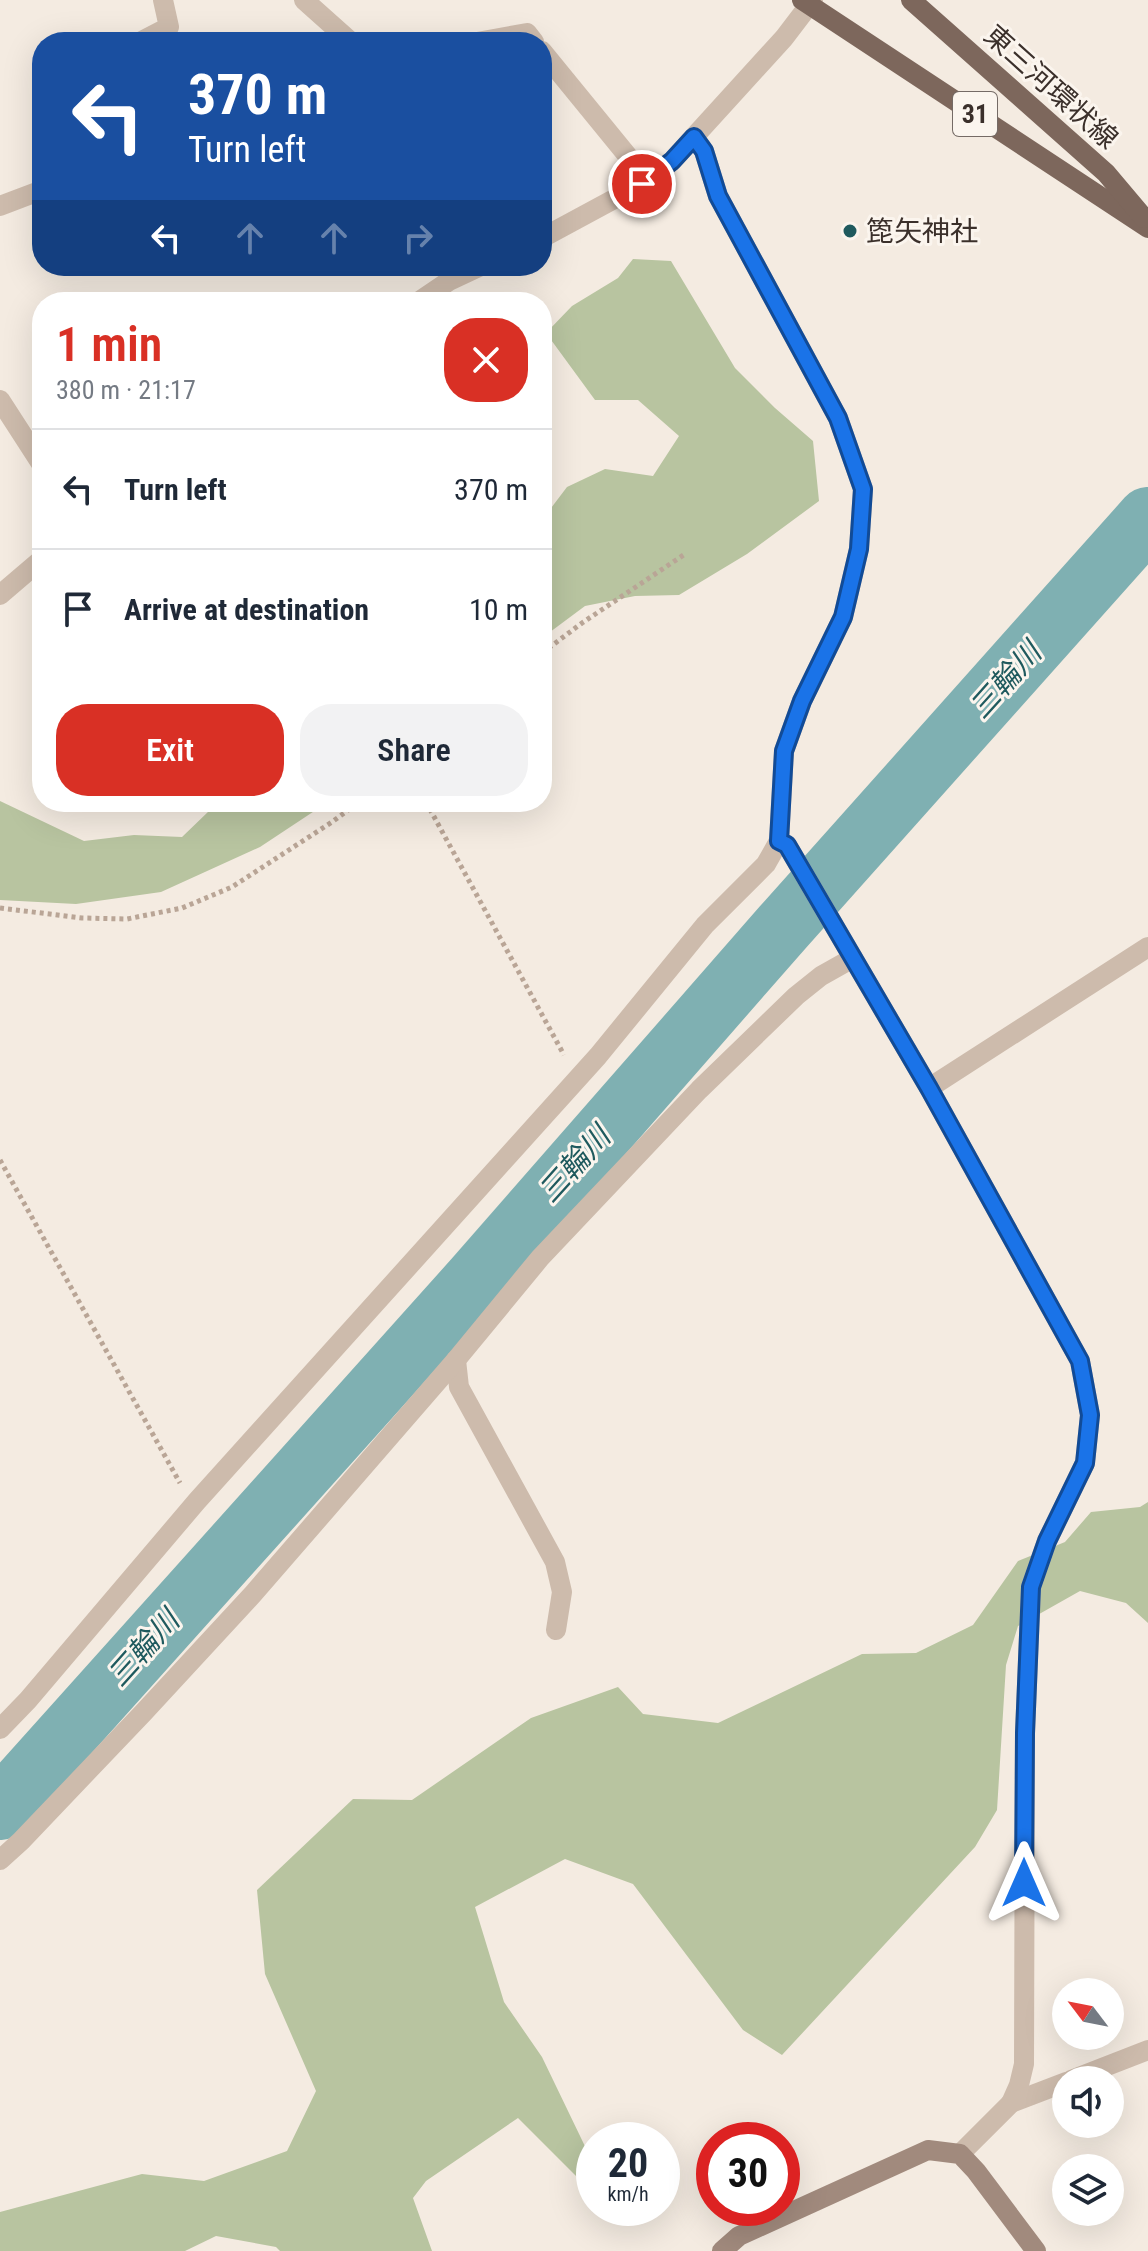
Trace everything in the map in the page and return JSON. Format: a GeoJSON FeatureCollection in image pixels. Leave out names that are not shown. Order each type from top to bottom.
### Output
{"type":"FeatureCollection","features":[{"type":"Feature","properties":{"kind":"main road","name":"東三河環状線"},"geometry":{"type":"LineString","coordinates":[[911,0],[1106,173],[1148,225]]}},
{"type":"Feature","properties":{"kind":"main road","name":"東三河環状線"},"geometry":{"type":"LineString","coordinates":[[808,2],[1148,225]]}},
{"type":"Feature","properties":{"kind":"street"},"geometry":{"type":"LineString","coordinates":[[159,32],[169,27],[163,0]]}},
{"type":"Feature","properties":{"kind":"street"},"geometry":{"type":"LineString","coordinates":[[304,0],[340,32]]}},
{"type":"Feature","properties":{"kind":"street"},"geometry":{"type":"LineString","coordinates":[[552,233],[642,184],[672,161],[784,38],[808,2]]}},
{"type":"Feature","properties":{"kind":"street"},"geometry":{"type":"LineString","coordinates":[[552,63],[631,160],[642,184]]}},
{"type":"Feature","properties":{"kind":"street"},"geometry":{"type":"LineString","coordinates":[[0,1729],[197,1501],[598,1056],[705,925],[766,864],[779,841],[784,751],[802,701],[843,617],[859,549],[863,489],[838,418],[718,196],[704,151],[694,137]]}},
{"type":"Feature","properties":{"kind":"street"},"geometry":{"type":"LineString","coordinates":[[0,206],[32,194]]}},
{"type":"Feature","properties":{"kind":"street"},"geometry":{"type":"LineString","coordinates":[[433,292],[460,276]]}},
{"type":"Feature","properties":{"kind":"street"},"geometry":{"type":"LineString","coordinates":[[0,400],[32,450]]}},
{"type":"Feature","properties":{"kind":"street"},"geometry":{"type":"LineString","coordinates":[[0,595],[32,568]]}},
{"type":"Feature","properties":{"kind":"street"},"geometry":{"type":"LineString","coordinates":[[779,841],[787,845],[929,1088],[1080,1361],[1090,1415],[1085,1463],[1047,1541],[1031,1587],[1025,1733],[1024,2064],[1011,2103],[960,2154]]}},
{"type":"Feature","properties":{"kind":"street"},"geometry":{"type":"LineString","coordinates":[[929,1088],[1148,947]]}},
{"type":"Feature","properties":{"kind":"street"},"geometry":{"type":"LineString","coordinates":[[0,1860],[233,1615],[456,1360],[540,1258],[699,1090],[796,996],[821,976],[853,958]]}},
{"type":"Feature","properties":{"kind":"street"},"geometry":{"type":"LineString","coordinates":[[456,1360],[459,1387],[555,1562],[562,1592],[556,1630]]}},
{"type":"Feature","properties":{"kind":"street"},"geometry":{"type":"LineString","coordinates":[[1107,2066],[1148,2050]]}},
{"type":"Feature","properties":{"kind":"street"},"geometry":{"type":"LineString","coordinates":[[1011,2103],[1052,2087]]}},
{"type":"Feature","properties":{"kind":"street"},"geometry":{"type":"LineString","coordinates":[[722,2251],[739,2236],[928,2150],[960,2154],[1036,2251]]}},
{"type":"Feature","properties":{"kind":"path"},"geometry":{"type":"LineString","coordinates":[[552,646],[685,554]]}},
{"type":"Feature","properties":{"kind":"path"},"geometry":{"type":"LineString","coordinates":[[0,908],[82,918],[127,919],[182,908],[232,887],[346,812]]}},
{"type":"Feature","properties":{"kind":"path"},"geometry":{"type":"LineString","coordinates":[[431,812],[562,1054],[581,1063],[598,1056]]}},
{"type":"Feature","properties":{"kind":"path"},"geometry":{"type":"LineString","coordinates":[[0,1160],[181,1485],[197,1501]]}},
{"type":"Feature","properties":{"kind":"green space"},"geometry":{"type":"Polygon","coordinates":[[[633,259],[671,261],[735,368],[813,441],[819,501],[747,554],[679,595],[635,596],[585,606],[552,631],[552,507],[567,487],[605,469],[653,476],[679,436],[638,400],[595,400],[552,341],[552,327],[572,306],[618,278],[633,259]]]}},
{"type":"Feature","properties":{"kind":"green space"},"geometry":{"type":"Polygon","coordinates":[[[0,801],[84,841],[134,835],[182,837],[208,812],[313,812],[260,847],[161,892],[76,904],[0,900],[0,801]]]}},
{"type":"Feature","properties":{"kind":"green space"},"geometry":{"type":"Polygon","coordinates":[[[1148,1502],[1148,1623],[1126,1603],[1080,1591],[1018,1626],[1006,1665],[997,1810],[975,1847],[782,2055],[743,2030],[633,1884],[565,1859],[475,1907],[504,2002],[542,2057],[576,2128],[576,2176],[518,2118],[426,2181],[413,2198],[432,2251],[280,2251],[276,2247],[216,2236],[185,2251],[0,2251],[0,2212],[142,2174],[204,2181],[287,2151],[316,2091],[265,1974],[257,1890],[353,1799],[412,1800],[531,1718],[618,1687],[643,1714],[718,1723],[862,1654],[916,1653],[973,1625],[1018,1561],[1065,1542],[1091,1512],[1140,1507],[1148,1502]]]}},
{"type":"Feature","properties":{"kind":"waterway","name":"三輪川"},"geometry":{"type":"LineString","coordinates":[[0,1809],[476,1278],[783,927],[1148,518]]}},
{"type":"Feature","properties":{"kind":"place","name":"箆矢神社"},"geometry":{"type":"Point","coordinates":[850,231]}},
{"type":"Feature","properties":{"kind":"route"},"geometry":{"type":"LineString","coordinates":[[642,184],[672,161],[694,137],[704,151],[718,196],[838,418],[863,489],[859,549],[843,617],[802,701],[784,751],[779,841],[787,845],[929,1088],[1080,1361],[1090,1415],[1085,1463],[1047,1541],[1031,1587],[1025,1733],[1024,1883]]}}]}
